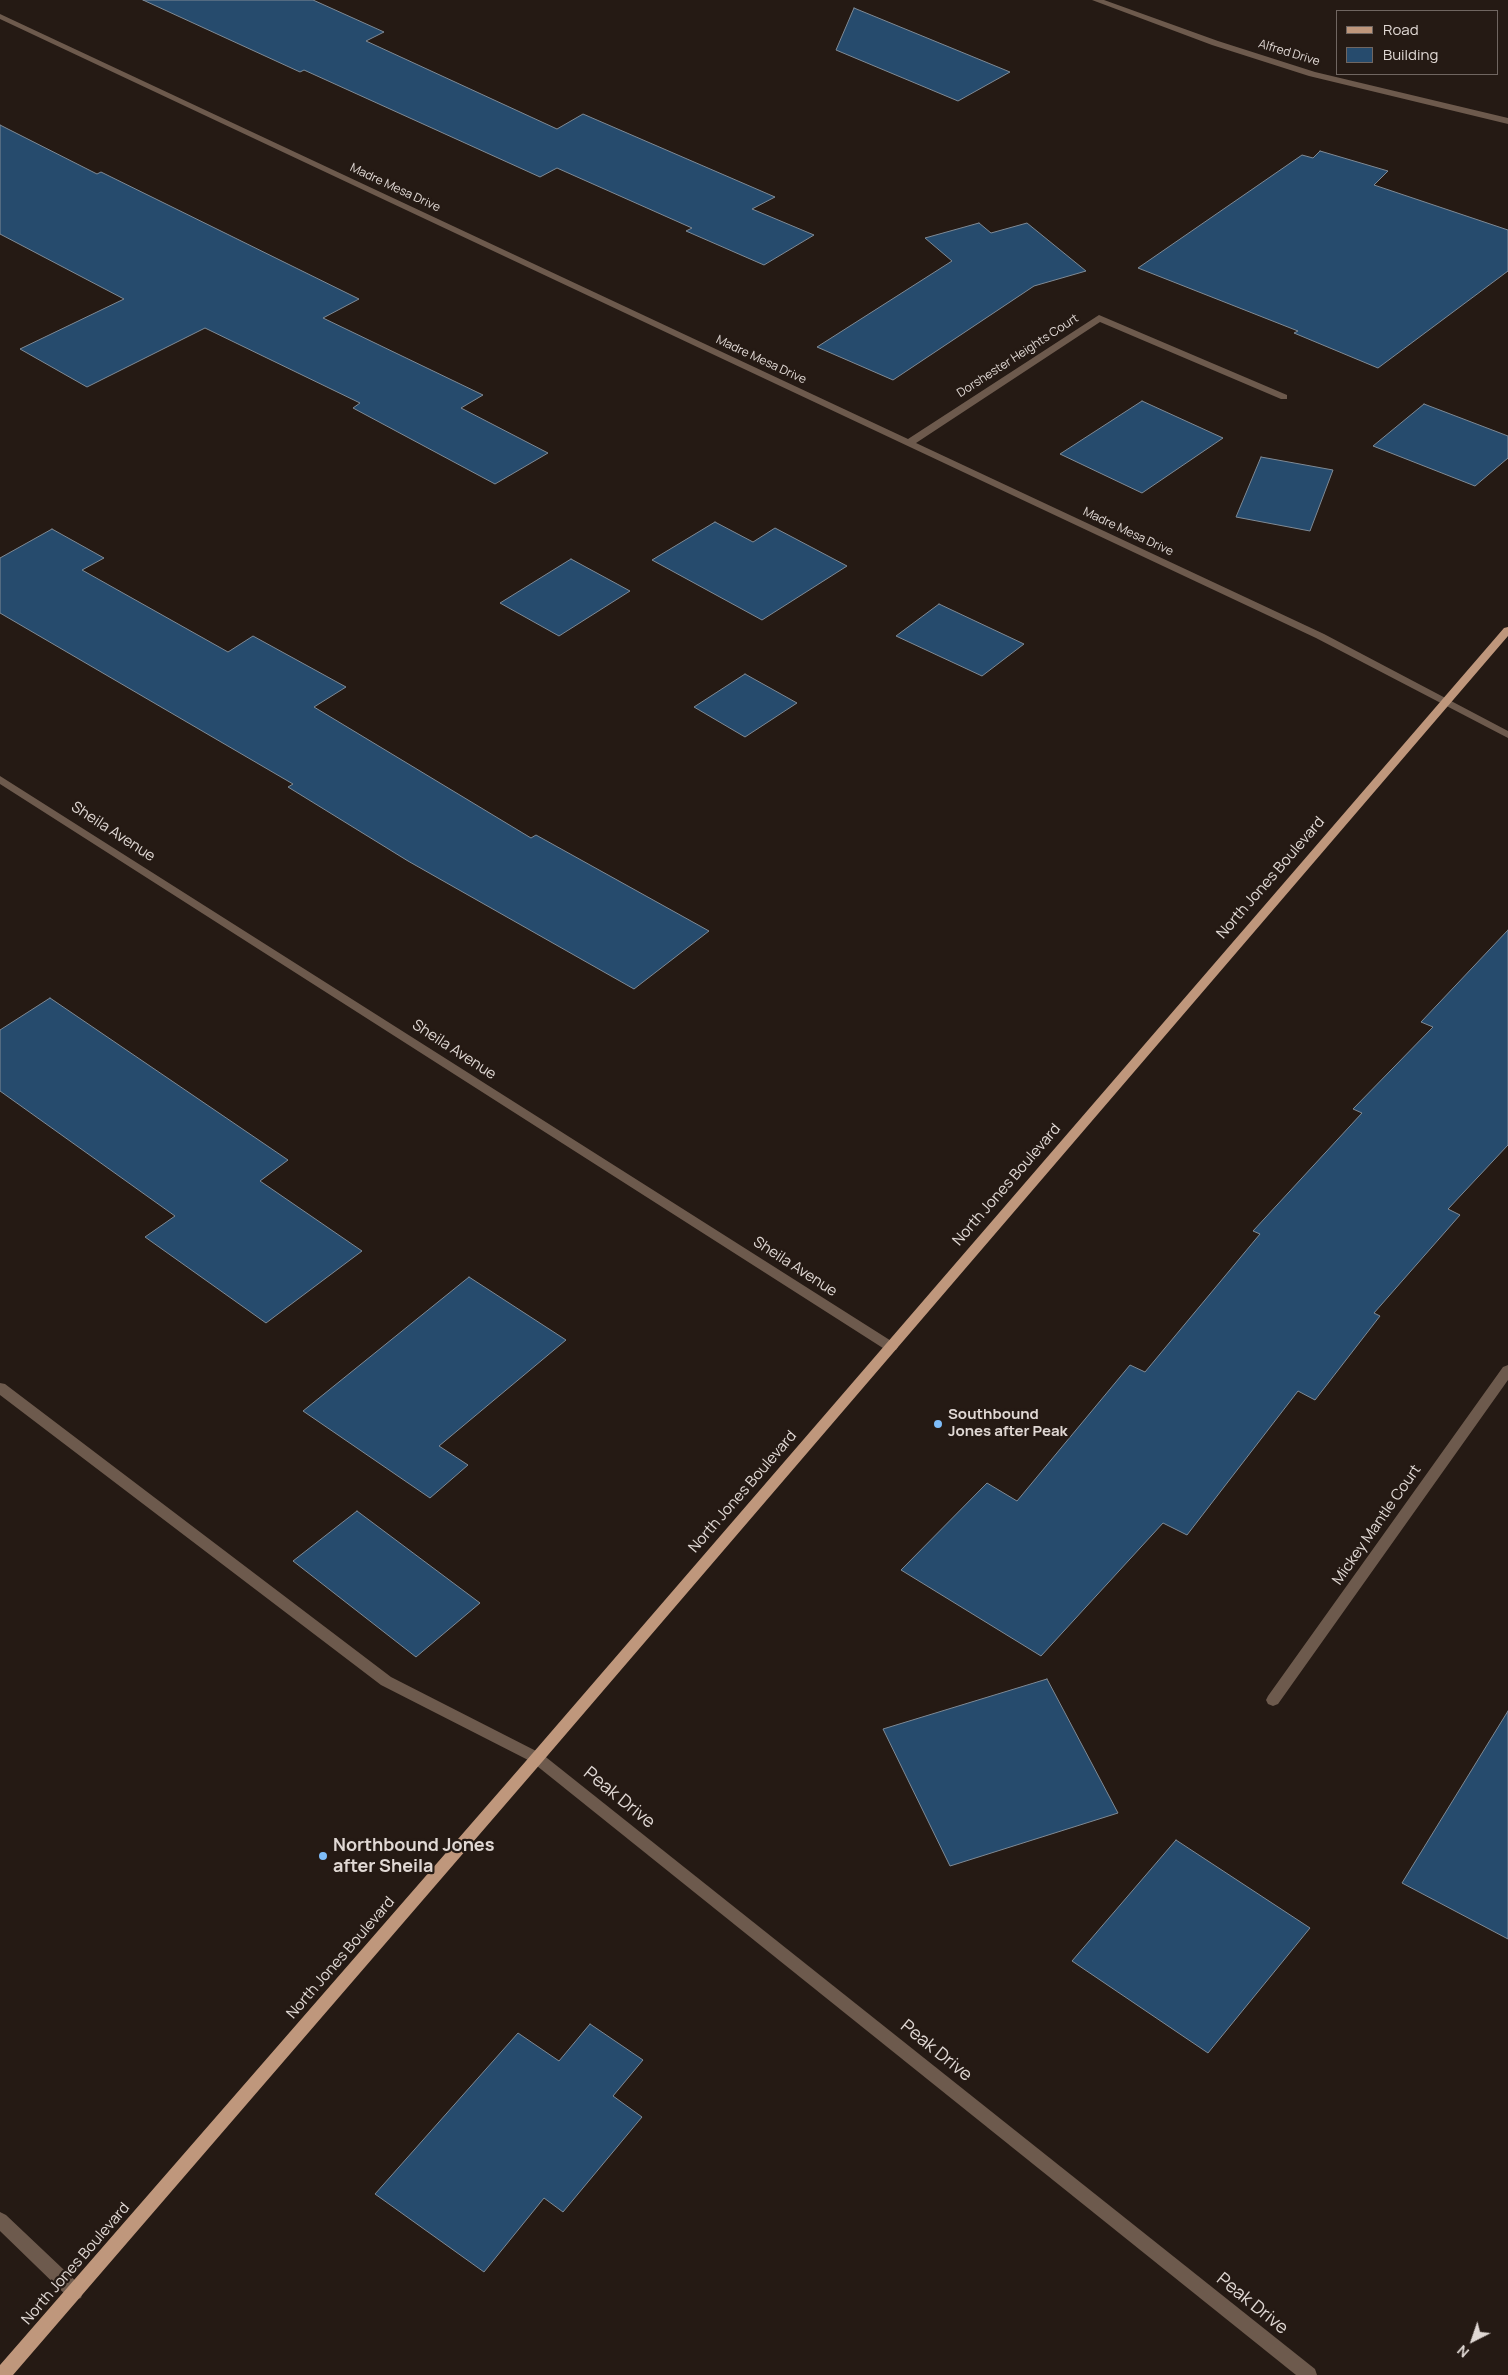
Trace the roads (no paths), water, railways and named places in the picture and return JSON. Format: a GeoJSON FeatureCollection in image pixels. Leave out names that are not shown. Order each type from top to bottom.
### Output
{"type":"FeatureCollection","features":[{"type":"Feature","properties":{"kind":"main road","name":"North Jones Boulevard"},"geometry":{"type":"LineString","coordinates":[[2,2375],[537,1758],[1444,702],[1508,630]]}},
{"type":"Feature","properties":{"kind":"street","name":"Alfred Drive"},"geometry":{"type":"LineString","coordinates":[[1096,0],[1215,44],[1312,74],[1508,121]]}},
{"type":"Feature","properties":{"kind":"street","name":"Madre Mesa Drive"},"geometry":{"type":"LineString","coordinates":[[0,16],[1320,636],[1508,735]]}},
{"type":"Feature","properties":{"kind":"street","name":"Dorshester Heights Court"},"geometry":{"type":"LineString","coordinates":[[909,443],[1099,318],[1284,397]]}},
{"type":"Feature","properties":{"kind":"street","name":"Sheila Avenue"},"geometry":{"type":"LineString","coordinates":[[0,779],[891,1347]]}},
{"type":"Feature","properties":{"kind":"street","name":"Mickey Mantle Court"},"geometry":{"type":"LineString","coordinates":[[1273,1700],[1508,1370]]}},
{"type":"Feature","properties":{"kind":"street","name":"Peak Drive"},"geometry":{"type":"LineString","coordinates":[[0,1388],[386,1681],[537,1758],[1309,2375]]}},
{"type":"Feature","properties":{"kind":"street"},"geometry":{"type":"LineString","coordinates":[[0,2220],[75,2292]]}},
{"type":"Feature","properties":{"kind":"place","name":"Southbound Jones after Peak"},"geometry":{"type":"Point","coordinates":[938,1424]}},
{"type":"Feature","properties":{"kind":"place","name":"Northbound Jones after Sheila"},"geometry":{"type":"Point","coordinates":[323,1856]}}]}
